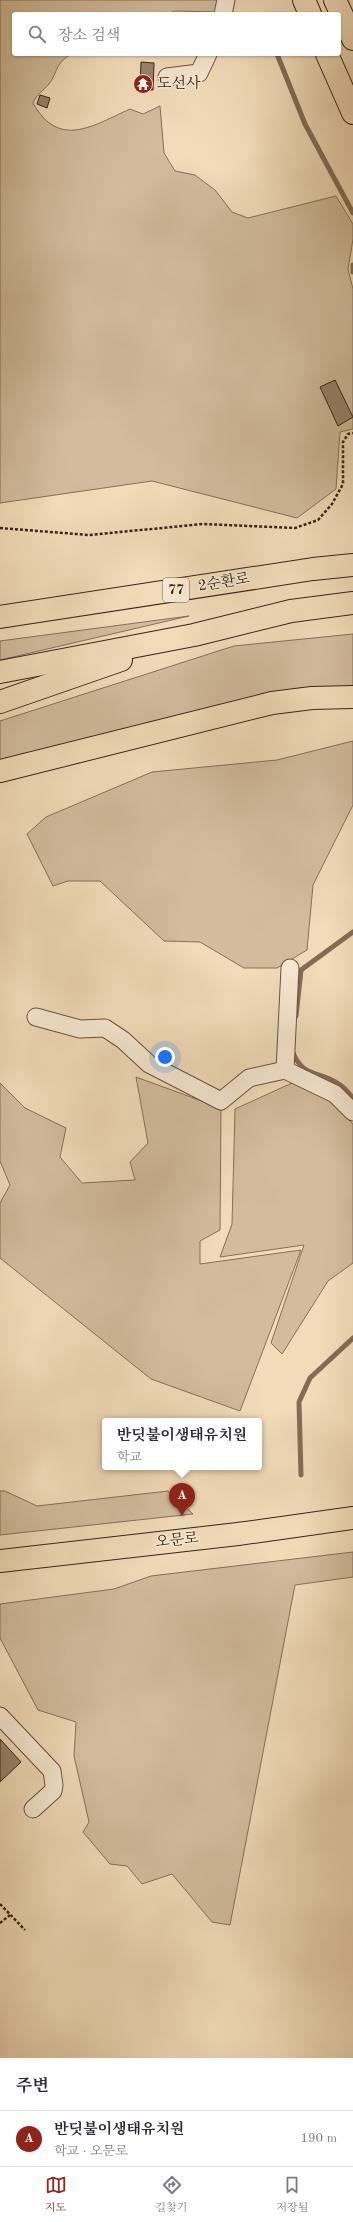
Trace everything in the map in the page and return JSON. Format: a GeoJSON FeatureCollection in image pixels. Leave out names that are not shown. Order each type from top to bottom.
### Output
{"type":"FeatureCollection","features":[{"type":"Feature","properties":{"kind":"main road"},"geometry":{"type":"LineString","coordinates":[[304,0],[309,12]]}},
{"type":"Feature","properties":{"kind":"main road"},"geometry":{"type":"LineString","coordinates":[[335,0],[341,12]]}},
{"type":"Feature","properties":{"kind":"main road"},"geometry":{"type":"LineString","coordinates":[[341,13],[353,39]]}},
{"type":"Feature","properties":{"kind":"main road"},"geometry":{"type":"LineString","coordinates":[[328,56],[353,113]]}},
{"type":"Feature","properties":{"kind":"main road","name":"2순환로"},"geometry":{"type":"LineString","coordinates":[[0,617],[312,569],[353,566]]}},
{"type":"Feature","properties":{"kind":"main road"},"geometry":{"type":"LineString","coordinates":[[0,672],[194,635],[291,611],[353,603]]}},
{"type":"Feature","properties":{"kind":"main road"},"geometry":{"type":"LineString","coordinates":[[0,702],[194,635]]}},
{"type":"Feature","properties":{"kind":"main road"},"geometry":{"type":"LineString","coordinates":[[0,771],[272,703],[312,698],[353,697]]}},
{"type":"Feature","properties":{"kind":"main road","name":"오문로"},"geometry":{"type":"LineString","coordinates":[[0,1561],[238,1534],[353,1518]]}},
{"type":"Feature","properties":{"kind":"lane"},"geometry":{"type":"LineString","coordinates":[[223,12],[226,0]]}},
{"type":"Feature","properties":{"kind":"lane"},"geometry":{"type":"LineString","coordinates":[[167,77],[199,73],[207,56]]}},
{"type":"Feature","properties":{"kind":"lane"},"geometry":{"type":"LineString","coordinates":[[285,1070],[290,968]]}},
{"type":"Feature","properties":{"kind":"lane"},"geometry":{"type":"LineString","coordinates":[[36,1017],[80,1029],[105,1028],[123,1040],[149,1064],[221,1101],[249,1078],[285,1070],[335,1094],[353,1112]]}},
{"type":"Feature","properties":{"kind":"lane"},"geometry":{"type":"LineString","coordinates":[[0,1716],[52,1771],[54,1785],[53,1791],[33,1808]]}},
{"type":"Feature","properties":{"kind":"path"},"geometry":{"type":"LineString","coordinates":[[0,528],[90,535],[204,524],[295,528],[318,520],[332,504],[343,484],[343,442],[348,434],[353,433]]}},
{"type":"Feature","properties":{"kind":"path"},"geometry":{"type":"LineString","coordinates":[[0,1904],[25,1930]]}},
{"type":"Feature","properties":{"kind":"path"},"geometry":{"type":"LineString","coordinates":[[0,1923],[10,1914]]}},
{"type":"Feature","properties":{"kind":"shaded area"},"geometry":{"type":"Polygon","coordinates":[[[0,0],[222,0],[219,12],[12,12],[12,56],[68,56],[62,61],[49,84],[38,95],[33,103],[43,117],[54,126],[66,130],[78,130],[90,127],[130,109],[143,114],[160,106],[164,153],[175,171],[195,175],[215,190],[232,212],[248,218],[336,196],[353,224],[353,239],[348,269],[353,289],[353,429],[340,432],[336,489],[297,518],[152,481],[0,503],[0,0]]]}},
{"type":"Feature","properties":{"kind":"shaded area"},"geometry":{"type":"Polygon","coordinates":[[[189,616],[0,660],[0,641],[189,616]]]}},
{"type":"Feature","properties":{"kind":"shaded area"},"geometry":{"type":"Polygon","coordinates":[[[353,634],[353,694],[0,764],[0,721],[234,646],[353,634]]]}},
{"type":"Feature","properties":{"kind":"shaded area"},"geometry":{"type":"Polygon","coordinates":[[[353,741],[353,805],[313,885],[307,950],[277,968],[244,968],[200,942],[164,941],[100,881],[68,881],[53,886],[27,834],[46,817],[152,772],[277,760],[353,741]]]}},
{"type":"Feature","properties":{"kind":"shaded area"},"geometry":{"type":"Polygon","coordinates":[[[136,1077],[221,1108],[220,1230],[200,1241],[200,1264],[301,1250],[240,1411],[151,1379],[0,1258],[0,1203],[10,1185],[0,1161],[0,1083],[25,1108],[66,1128],[60,1157],[82,1183],[135,1180],[130,1162],[148,1143],[136,1077]]]}},
{"type":"Feature","properties":{"kind":"shaded area"},"geometry":{"type":"Polygon","coordinates":[[[292,1083],[329,1098],[353,1124],[353,1263],[328,1281],[282,1354],[271,1343],[304,1245],[220,1257],[232,1224],[235,1109],[292,1083]]]}},
{"type":"Feature","properties":{"kind":"shaded area"},"geometry":{"type":"Polygon","coordinates":[[[0,1491],[5,1491],[37,1506],[168,1491],[193,1514],[0,1535],[0,1491]]]}},
{"type":"Feature","properties":{"kind":"shaded area"},"geometry":{"type":"Polygon","coordinates":[[[353,1552],[353,1577],[295,1585],[230,1925],[212,1922],[172,1874],[142,1884],[127,1866],[110,1864],[83,1832],[89,1822],[74,1756],[76,1722],[38,1710],[0,1638],[0,1604],[114,1589],[151,1576],[353,1552]]]}},
{"type":"Feature","properties":{"kind":"building"},"geometry":{"type":"Polygon","coordinates":[[[141,62],[154,63],[153,90],[140,90],[141,62]]]}},
{"type":"Feature","properties":{"kind":"building"},"geometry":{"type":"Polygon","coordinates":[[[40,95],[50,98],[47,108],[37,104],[40,95]]]}},
{"type":"Feature","properties":{"kind":"building"},"geometry":{"type":"Polygon","coordinates":[[[335,380],[353,417],[338,426],[320,387],[335,380]]]}},
{"type":"Feature","properties":{"kind":"building"},"geometry":{"type":"Polygon","coordinates":[[[0,1739],[21,1762],[0,1782],[0,1739]]]}},
{"type":"Feature","properties":{"kind":"waterway"},"geometry":{"type":"LineString","coordinates":[[278,56],[305,124],[353,213]]}},
{"type":"Feature","properties":{"kind":"waterway"},"geometry":{"type":"LineString","coordinates":[[353,265],[353,272]]}},
{"type":"Feature","properties":{"kind":"waterway"},"geometry":{"type":"LineString","coordinates":[[296,1016],[301,970],[353,932]]}},
{"type":"Feature","properties":{"kind":"waterway"},"geometry":{"type":"LineString","coordinates":[[292,1050],[296,1059],[306,1070],[333,1080],[344,1088],[353,1098]]}},
{"type":"Feature","properties":{"kind":"waterway"},"geometry":{"type":"LineString","coordinates":[[301,1475],[299,1402],[310,1378],[353,1338]]}},
{"type":"Feature","properties":{"kind":"place","name":"도선사"},"geometry":{"type":"Point","coordinates":[143,84]}},
{"type":"Feature","properties":{"kind":"place","name":"반딧불이생태유치원"},"geometry":{"type":"Point","coordinates":[182,1516]}}]}
